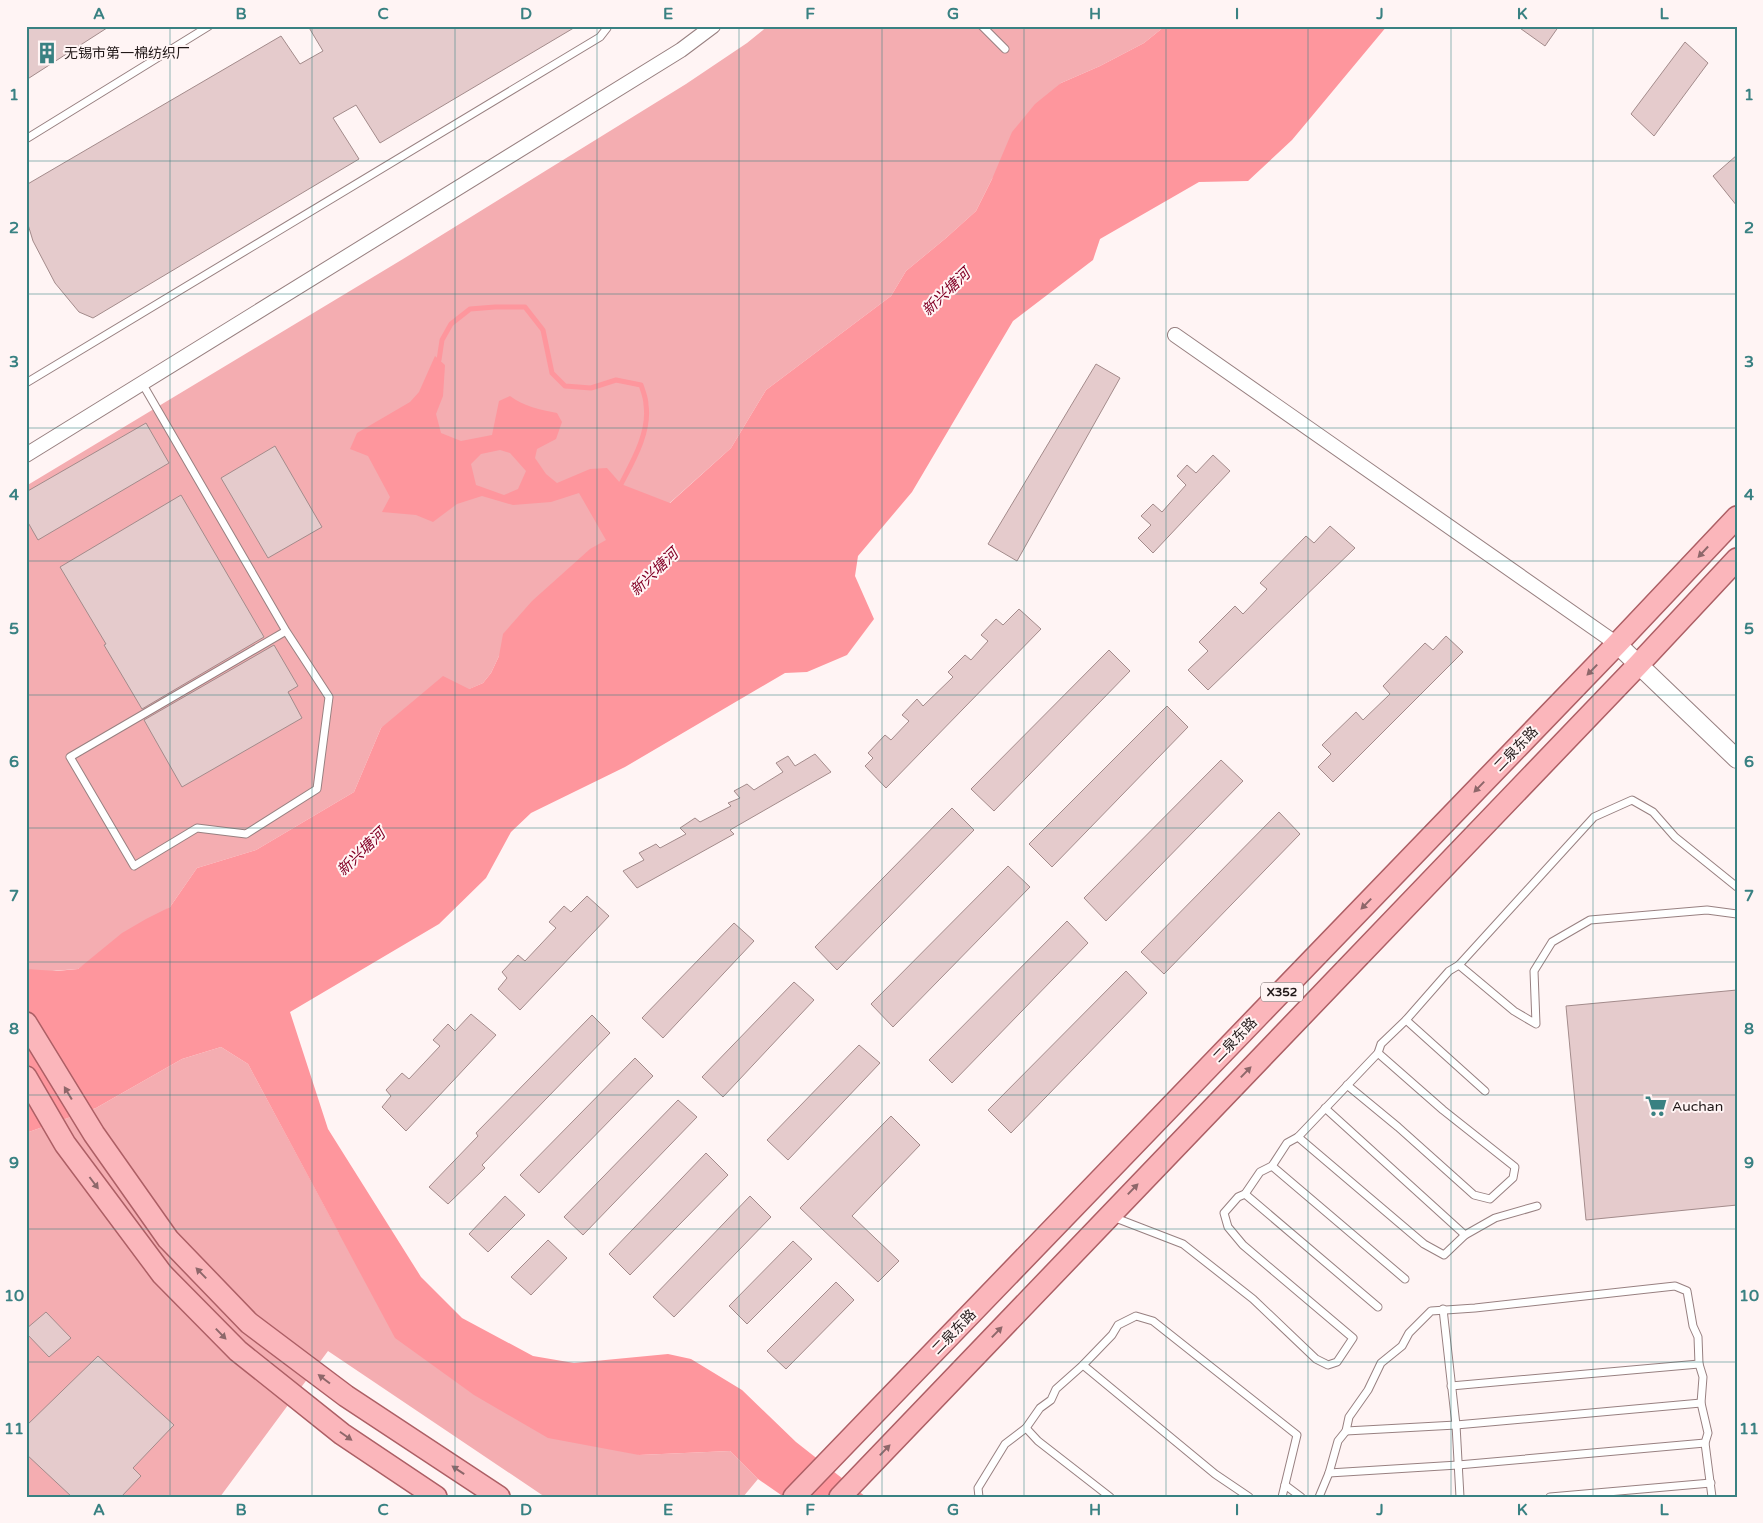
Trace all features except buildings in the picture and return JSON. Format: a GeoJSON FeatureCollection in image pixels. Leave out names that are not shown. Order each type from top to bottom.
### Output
{"type":"FeatureCollection","features":[{"type":"Feature","properties":{"kind":"main road","name":"二泉东路"},"geometry":{"type":"LineString","coordinates":[[794,1497],[1617,644],[1737,517]]}},
{"type":"Feature","properties":{"kind":"main road","name":"X352"},"geometry":{"type":"LineString","coordinates":[[845,1491],[1638,665],[1737,559]]}},
{"type":"Feature","properties":{"kind":"main road"},"geometry":{"type":"LineString","coordinates":[[26,1023],[94,1134],[168,1238],[249,1323],[346,1396],[499,1497]]}},
{"type":"Feature","properties":{"kind":"main road"},"geometry":{"type":"LineString","coordinates":[[26,1077],[65,1144],[162,1274],[238,1352],[342,1434],[436,1497]]}},
{"type":"Feature","properties":{"kind":"street"},"geometry":{"type":"LineString","coordinates":[[26,455],[681,50],[713,26]]}},
{"type":"Feature","properties":{"kind":"street"},"geometry":{"type":"LineString","coordinates":[[1175,335],[1617,644],[1737,759]]}},
{"type":"Feature","properties":{"kind":"lane"},"geometry":{"type":"LineString","coordinates":[[26,139],[209,26]]}},
{"type":"Feature","properties":{"kind":"lane"},"geometry":{"type":"LineString","coordinates":[[26,383],[600,37],[607,28],[606,26]]}},
{"type":"Feature","properties":{"kind":"lane"},"geometry":{"type":"LineString","coordinates":[[982,26],[1005,49]]}},
{"type":"Feature","properties":{"kind":"lane"},"geometry":{"type":"LineString","coordinates":[[142,383],[286,631],[329,697],[317,789],[246,834],[197,828],[134,866],[70,757],[286,631]]}},
{"type":"Feature","properties":{"kind":"lane"},"geometry":{"type":"LineString","coordinates":[[1108,1215],[1183,1244],[1253,1300],[1316,1359],[1328,1366],[1337,1362],[1353,1338],[1243,1246],[1228,1227],[1224,1213],[1238,1197],[1245,1194],[1260,1172],[1272,1166],[1287,1143],[1298,1136],[1378,1053],[1381,1044],[1406,1020],[1449,970],[1459,965],[1594,817],[1632,800],[1653,812],[1675,837],[1737,886]]}},
{"type":"Feature","properties":{"kind":"lane"},"geometry":{"type":"LineString","coordinates":[[1459,965],[1514,1011],[1536,1024],[1534,971],[1552,942],[1590,920],[1707,910],[1737,914]]}},
{"type":"Feature","properties":{"kind":"lane"},"geometry":{"type":"LineString","coordinates":[[1406,1020],[1485,1091]]}},
{"type":"Feature","properties":{"kind":"lane"},"geometry":{"type":"LineString","coordinates":[[1347,1085],[1398,1127],[1474,1195],[1490,1199],[1513,1178],[1515,1167],[1443,1110],[1378,1053]]}},
{"type":"Feature","properties":{"kind":"lane"},"geometry":{"type":"LineString","coordinates":[[1324,1108],[1465,1235]]}},
{"type":"Feature","properties":{"kind":"lane"},"geometry":{"type":"LineString","coordinates":[[1298,1136],[1424,1244],[1444,1254],[1465,1235],[1495,1218],[1537,1206]]}},
{"type":"Feature","properties":{"kind":"lane"},"geometry":{"type":"LineString","coordinates":[[1272,1166],[1405,1279]]}},
{"type":"Feature","properties":{"kind":"lane"},"geometry":{"type":"LineString","coordinates":[[1245,1194],[1378,1307]]}},
{"type":"Feature","properties":{"kind":"lane"},"geometry":{"type":"LineString","coordinates":[[1319,1497],[1329,1473],[1338,1441],[1346,1431],[1349,1417],[1368,1390],[1381,1363],[1402,1346],[1409,1333],[1431,1311],[1675,1286],[1687,1291],[1693,1326],[1698,1337],[1699,1364],[1703,1376],[1701,1403],[1708,1433],[1705,1443],[1712,1497]]}},
{"type":"Feature","properties":{"kind":"lane"},"geometry":{"type":"LineString","coordinates":[[1443,1309],[1456,1425],[1460,1497]]}},
{"type":"Feature","properties":{"kind":"lane"},"geometry":{"type":"LineString","coordinates":[[979,1497],[978,1488],[1005,1444],[1026,1428],[1040,1408],[1051,1400],[1056,1389],[1083,1365],[1112,1335],[1118,1325],[1136,1316],[1153,1321],[1297,1435],[1282,1497]]}},
{"type":"Feature","properties":{"kind":"lane"},"geometry":{"type":"LineString","coordinates":[[1451,1386],[1699,1364]]}},
{"type":"Feature","properties":{"kind":"lane"},"geometry":{"type":"LineString","coordinates":[[1083,1365],[1215,1474],[1249,1497]]}},
{"type":"Feature","properties":{"kind":"lane"},"geometry":{"type":"LineString","coordinates":[[1346,1431],[1456,1425],[1701,1403]]}},
{"type":"Feature","properties":{"kind":"lane"},"geometry":{"type":"LineString","coordinates":[[1026,1428],[1038,1441],[1110,1497]]}},
{"type":"Feature","properties":{"kind":"lane"},"geometry":{"type":"LineString","coordinates":[[1329,1473],[1458,1465],[1705,1443]]}},
{"type":"Feature","properties":{"kind":"lane"},"geometry":{"type":"LineString","coordinates":[[1550,1497],[1711,1483]]}},
{"type":"Feature","properties":{"kind":"lane"},"geometry":{"type":"LineString","coordinates":[[1285,1485],[1300,1497]]}},
{"type":"Feature","properties":{"kind":"shaded area"},"geometry":{"type":"Polygon","coordinates":[[[768,26],[1165,26],[1144,43],[1100,66],[1061,83],[992,179],[976,211],[906,271],[891,296],[766,390],[731,448],[499,656],[491,673],[483,683],[381,728],[354,792],[256,850],[197,868],[170,907],[78,969],[26,973],[26,486],[403,259],[686,84],[747,43],[768,26]]]}},
{"type":"Feature","properties":{"kind":"shaded area"},"geometry":{"type":"Polygon","coordinates":[[[221,1047],[248,1064],[339,1233],[639,1455],[730,1451],[758,1479],[743,1497],[545,1497],[328,1351],[220,1497],[26,1497],[26,1133],[96,1108],[182,1059],[221,1047]]]}},
{"type":"Feature","properties":{"kind":"water","name":"新兴塘河"},"geometry":{"type":"Polygon","coordinates":[[[1165,26],[1387,26],[1292,140],[1248,181],[1199,182],[1100,239],[1093,260],[1013,321],[912,492],[858,556],[855,576],[874,619],[847,655],[807,672],[785,673],[625,767],[531,813],[511,832],[486,878],[439,924],[290,1012],[328,1129],[421,1277],[462,1318],[533,1356],[574,1363],[668,1354],[691,1359],[742,1390],[796,1442],[866,1497],[784,1497],[758,1479],[730,1451],[639,1455],[548,1438],[474,1395],[395,1338],[248,1064],[221,1047],[182,1059],[96,1108],[26,1133],[26,969],[56,971],[78,969],[122,933],[170,907],[197,868],[256,850],[354,792],[381,728],[443,676],[469,689],[483,683],[491,673],[499,656],[503,634],[532,601],[590,549],[606,540],[579,493],[551,502],[513,505],[482,496],[457,504],[433,522],[416,515],[382,512],[390,497],[368,456],[350,449],[357,433],[410,402],[419,392],[435,356],[445,365],[443,396],[436,414],[441,433],[461,441],[492,435],[499,401],[510,396],[526,405],[557,413],[562,422],[556,439],[537,449],[535,458],[546,474],[557,483],[590,469],[607,468],[621,484],[670,503],[731,448],[766,390],[891,296],[906,271],[976,211],[1012,132],[1035,104],[1061,83],[1100,66],[1144,43],[1165,26]],[[500,450],[481,454],[471,464],[476,485],[504,495],[518,489],[526,471],[510,453],[500,450]]]}},
{"type":"Feature","properties":{"kind":"waterway"},"geometry":{"type":"LineString","coordinates":[[439,360],[442,340],[451,324],[470,309],[525,307],[543,330],[552,373],[565,386],[591,388],[616,380],[641,385],[646,402],[647,415],[643,436],[631,466],[621,484]]}},
{"type":"Feature","properties":{"kind":"place","name":"无锡市第一棉纺织厂"},"geometry":{"type":"Point","coordinates":[47,53]}},
{"type":"Feature","properties":{"kind":"place","name":"Auchan"},"geometry":{"type":"Point","coordinates":[1656,1106]}}]}
